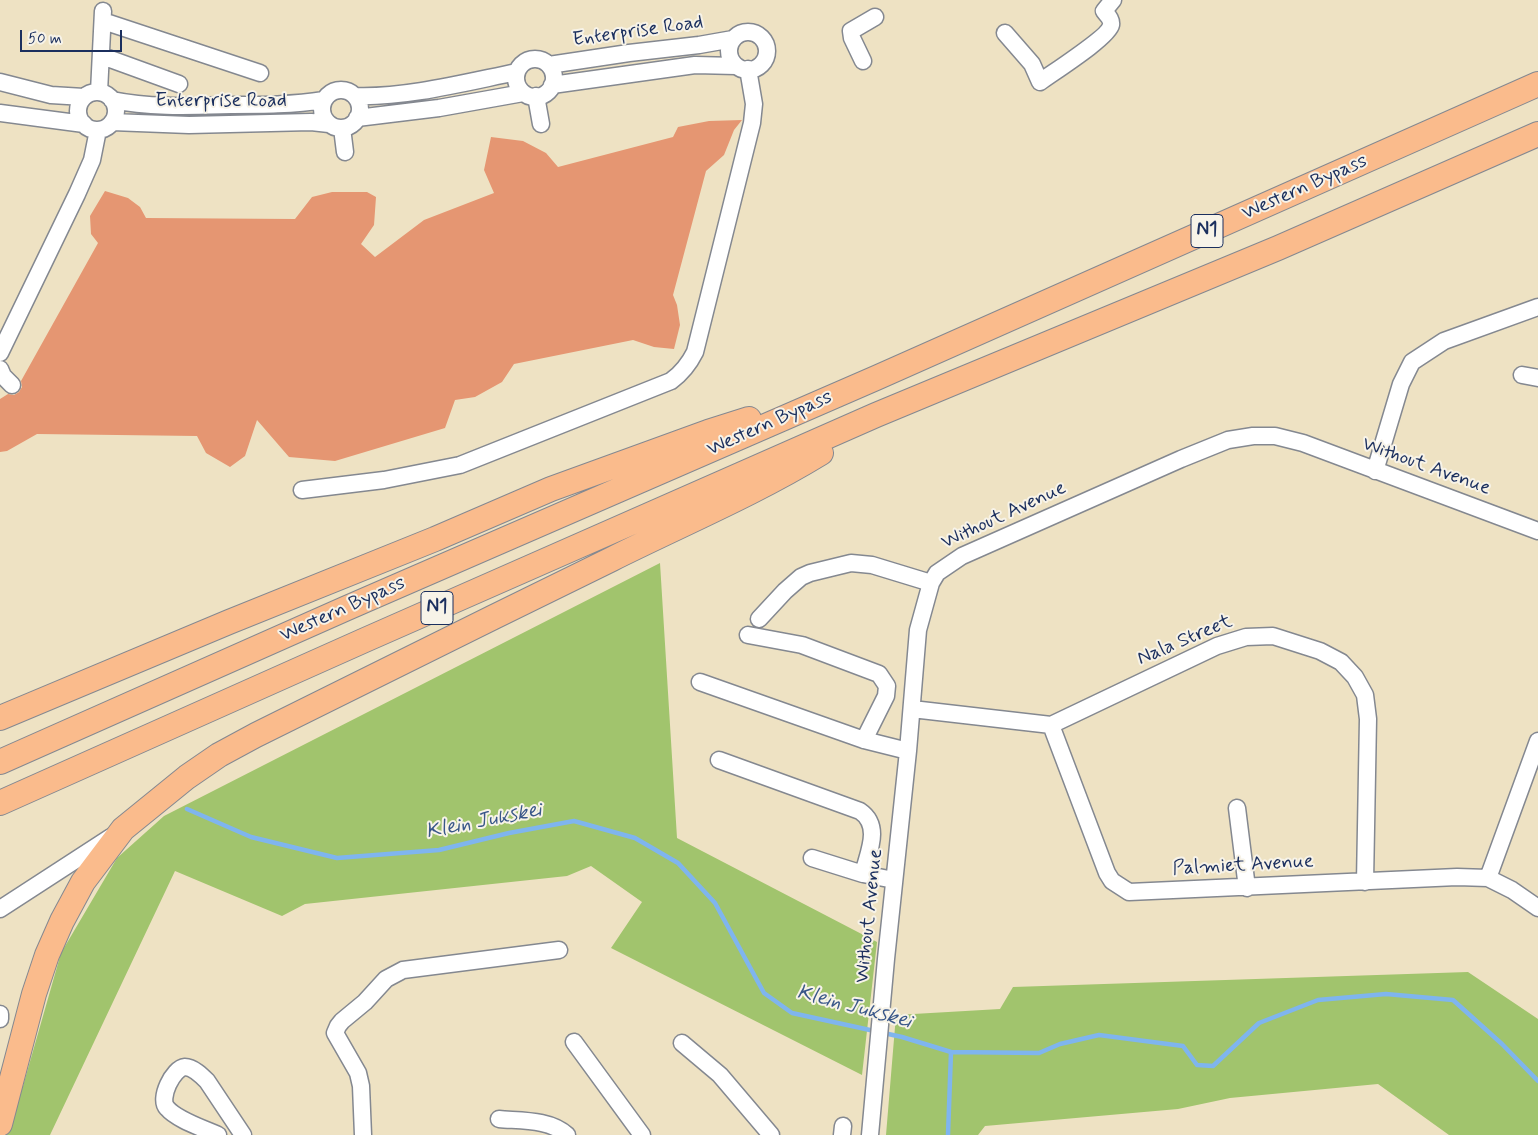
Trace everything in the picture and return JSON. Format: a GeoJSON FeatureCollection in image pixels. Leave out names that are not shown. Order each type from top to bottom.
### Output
{"type":"FeatureCollection","features":[{"type":"Feature","properties":{"kind":"highway","name":"Western Bypass"},"geometry":{"type":"LineString","coordinates":[[0,762],[347,608],[876,378],[1538,84]]}},
{"type":"Feature","properties":{"kind":"highway","name":"Western Bypass"},"geometry":{"type":"LineString","coordinates":[[0,803],[876,415],[1278,248],[1538,134]]}},
{"type":"Feature","properties":{"kind":"highway"},"geometry":{"type":"LineString","coordinates":[[0,718],[229,622],[435,539],[551,489],[708,432],[876,378]]}},
{"type":"Feature","properties":{"kind":"highway"},"geometry":{"type":"LineString","coordinates":[[0,1124],[34,994],[47,955],[62,920],[83,882],[123,828],[187,777],[219,755],[256,734],[745,495],[807,461],[876,415]]}},
{"type":"Feature","properties":{"kind":"street"},"geometry":{"type":"LineString","coordinates":[[1005,33],[1032,64],[1040,82],[1096,42],[1108,31],[1111,26],[1111,20],[1104,11],[1112,0]]}},
{"type":"Feature","properties":{"kind":"street"},"geometry":{"type":"LineString","coordinates":[[99,96],[103,16],[260,73]]}},
{"type":"Feature","properties":{"kind":"street"},"geometry":{"type":"LineString","coordinates":[[863,61],[852,38],[851,31],[875,17]]}},
{"type":"Feature","properties":{"kind":"street"},"geometry":{"type":"LineString","coordinates":[[302,490],[384,480],[460,465],[672,381],[679,375],[690,362],[695,352],[752,123],[754,104],[742,68],[729,55],[729,48],[733,39],[740,34],[751,32],[762,38],[765,43],[766,54],[764,60],[755,68],[742,68]]}},
{"type":"Feature","properties":{"kind":"street","name":"Enterprise Road"},"geometry":{"type":"LineString","coordinates":[[549,65],[733,39]]}},
{"type":"Feature","properties":{"kind":"street"},"geometry":{"type":"LineString","coordinates":[[102,56],[179,84]]}},
{"type":"Feature","properties":{"kind":"street"},"geometry":{"type":"LineString","coordinates":[[357,118],[439,108],[530,95],[548,92],[554,76],[549,65],[538,59],[532,59],[522,64],[517,72],[516,82],[530,95],[541,124]]}},
{"type":"Feature","properties":{"kind":"street","name":"Enterprise Road"},"geometry":{"type":"LineString","coordinates":[[552,85],[695,65],[742,68]]}},
{"type":"Feature","properties":{"kind":"street"},"geometry":{"type":"LineString","coordinates":[[354,96],[370,97],[436,88],[517,72]]}},
{"type":"Feature","properties":{"kind":"street","name":"Enterprise Road"},"geometry":{"type":"LineString","coordinates":[[0,82],[51,95],[99,96],[129,103],[206,106],[260,105],[324,100]]}},
{"type":"Feature","properties":{"kind":"street"},"geometry":{"type":"LineString","coordinates":[[335,126],[348,126],[357,118],[360,107],[350,92],[338,90],[328,95],[324,100],[322,113],[335,126],[345,152]]}},
{"type":"Feature","properties":{"kind":"street"},"geometry":{"type":"LineString","coordinates":[[98,125],[79,115],[79,108],[80,102],[99,96]]}},
{"type":"Feature","properties":{"kind":"street"},"geometry":{"type":"LineString","coordinates":[[98,125],[116,115],[116,109],[99,96]]}},
{"type":"Feature","properties":{"kind":"street","name":"Enterprise Road"},"geometry":{"type":"LineString","coordinates":[[0,113],[98,125],[311,122],[335,126]]}},
{"type":"Feature","properties":{"kind":"street"},"geometry":{"type":"LineString","coordinates":[[0,353],[92,160],[98,125]]}},
{"type":"Feature","properties":{"kind":"street"},"geometry":{"type":"LineString","coordinates":[[1375,471],[1401,384],[1412,362],[1444,341],[1538,307]]}},
{"type":"Feature","properties":{"kind":"street"},"geometry":{"type":"LineString","coordinates":[[0,369],[3,376],[12,385]]}},
{"type":"Feature","properties":{"kind":"street"},"geometry":{"type":"LineString","coordinates":[[1522,375],[1538,378]]}},
{"type":"Feature","properties":{"kind":"street","name":"Without Avenue"},"geometry":{"type":"LineString","coordinates":[[870,1135],[912,709],[918,630],[931,583],[937,573],[962,556],[1181,458],[1228,440],[1253,436],[1275,436],[1303,443],[1538,531]]}},
{"type":"Feature","properties":{"kind":"street"},"geometry":{"type":"LineString","coordinates":[[759,619],[784,591],[801,577],[850,563],[872,565],[931,583]]}},
{"type":"Feature","properties":{"kind":"street"},"geometry":{"type":"LineString","coordinates":[[748,635],[802,645],[879,674],[886,686],[886,696],[864,740]]}},
{"type":"Feature","properties":{"kind":"street","name":"Nala Street"},"geometry":{"type":"LineString","coordinates":[[1051,725],[1217,646],[1246,638],[1273,636],[1320,651],[1341,662],[1355,678],[1365,695],[1368,719],[1365,882]]}},
{"type":"Feature","properties":{"kind":"street"},"geometry":{"type":"LineString","coordinates":[[700,682],[864,740],[908,751]]}},
{"type":"Feature","properties":{"kind":"street"},"geometry":{"type":"LineString","coordinates":[[912,709],[1051,725]]}},
{"type":"Feature","properties":{"kind":"street","name":"Palmiet Avenue"},"geometry":{"type":"LineString","coordinates":[[1051,725],[1107,873],[1112,881],[1129,892],[1457,877],[1488,878],[1512,890],[1538,908]]}},
{"type":"Feature","properties":{"kind":"street"},"geometry":{"type":"LineString","coordinates":[[1488,878],[1538,741]]}},
{"type":"Feature","properties":{"kind":"street"},"geometry":{"type":"LineString","coordinates":[[719,760],[860,811],[871,822],[872,837],[863,874]]}},
{"type":"Feature","properties":{"kind":"street"},"geometry":{"type":"LineString","coordinates":[[1237,808],[1247,888]]}},
{"type":"Feature","properties":{"kind":"street"},"geometry":{"type":"LineString","coordinates":[[0,908],[59,872],[123,828]]}},
{"type":"Feature","properties":{"kind":"street"},"geometry":{"type":"LineString","coordinates":[[812,858],[863,874],[894,880]]}},
{"type":"Feature","properties":{"kind":"street"},"geometry":{"type":"LineString","coordinates":[[363,1135],[361,1086],[358,1072],[336,1037],[336,1029],[386,979],[404,970],[420,967],[559,950]]}},
{"type":"Feature","properties":{"kind":"street"},"geometry":{"type":"LineString","coordinates":[[0,1014],[0,1019]]}},
{"type":"Feature","properties":{"kind":"street"},"geometry":{"type":"LineString","coordinates":[[574,1042],[642,1135]]}},
{"type":"Feature","properties":{"kind":"street"},"geometry":{"type":"LineString","coordinates":[[682,1043],[720,1076],[770,1135]]}},
{"type":"Feature","properties":{"kind":"street"},"geometry":{"type":"LineString","coordinates":[[218,1135],[173,1114],[164,1105],[163,1098],[165,1092],[178,1070],[184,1067],[192,1069],[207,1081],[242,1135]]}},
{"type":"Feature","properties":{"kind":"street"},"geometry":{"type":"LineString","coordinates":[[499,1119],[554,1126],[567,1135]]}},
{"type":"Feature","properties":{"kind":"green space"},"geometry":{"type":"Polygon","coordinates":[[[660,563],[677,838],[877,942],[862,1075],[611,948],[642,902],[591,866],[567,876],[305,904],[282,916],[175,871],[50,1135],[6,1135],[23,1086],[61,953],[117,858],[164,816],[660,563]]]}},
{"type":"Feature","properties":{"kind":"green space"},"geometry":{"type":"Polygon","coordinates":[[[1468,972],[1538,1019],[1538,1135],[1449,1135],[1378,1084],[1230,1098],[1178,1109],[985,1126],[978,1135],[886,1135],[896,1015],[1000,1009],[1013,987],[1468,972]]]}},
{"type":"Feature","properties":{"kind":"building"},"geometry":{"type":"Polygon","coordinates":[[[742,120],[734,130],[724,155],[706,171],[673,295],[677,305],[680,325],[674,349],[654,347],[633,340],[514,364],[502,382],[475,397],[455,400],[445,428],[335,461],[289,457],[257,420],[245,456],[230,467],[206,453],[197,436],[37,434],[7,451],[0,452],[0,399],[8,394],[14,395],[19,392],[22,387],[21,381],[98,243],[91,234],[90,216],[105,191],[128,198],[140,207],[146,218],[295,219],[312,197],[332,192],[367,192],[376,197],[374,225],[361,244],[375,257],[424,220],[494,193],[484,170],[491,137],[523,141],[546,153],[558,167],[673,137],[678,127],[709,121],[742,120]]]}},
{"type":"Feature","properties":{"kind":"waterway","name":"Klein Jukskei"},"geometry":{"type":"LineString","coordinates":[[187,809],[251,837],[337,858],[439,850],[509,833],[574,821],[635,838],[678,863],[715,903],[764,993],[792,1013],[902,1037],[951,1052],[1039,1053],[1060,1044],[1099,1035],[1183,1046],[1197,1065],[1213,1066],[1259,1023],[1318,1000],[1386,994],[1453,1000],[1502,1044],[1538,1081]]}},
{"type":"Feature","properties":{"kind":"waterway"},"geometry":{"type":"LineString","coordinates":[[948,1135],[951,1052]]}}]}
